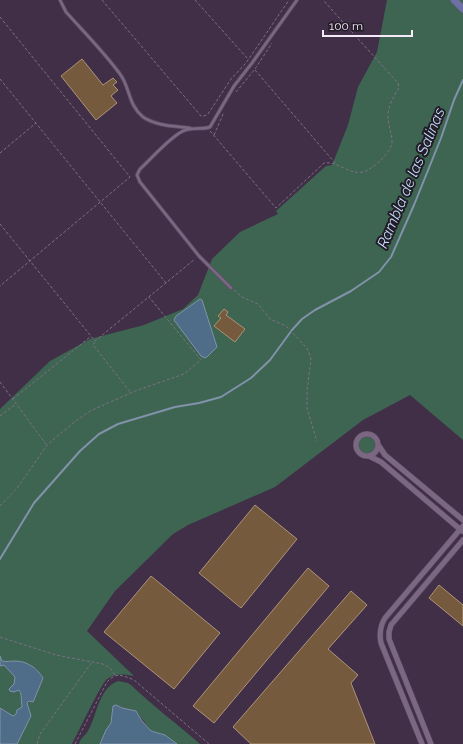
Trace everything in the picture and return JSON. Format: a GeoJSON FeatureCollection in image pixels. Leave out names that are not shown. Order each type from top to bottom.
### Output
{"type":"FeatureCollection","features":[{"type":"Feature","properties":{"kind":"main road"},"geometry":{"type":"LineString","coordinates":[[454,0],[463,9]]}},
{"type":"Feature","properties":{"kind":"street"},"geometry":{"type":"LineString","coordinates":[[422,744],[380,643],[379,634],[381,625],[385,618],[462,529],[381,462],[369,456],[362,455],[357,450],[356,443],[360,436],[367,434],[374,436],[385,455],[463,520]]}},
{"type":"Feature","properties":{"kind":"street"},"geometry":{"type":"LineString","coordinates":[[369,456],[376,453],[379,446]]}},
{"type":"Feature","properties":{"kind":"street"},"geometry":{"type":"LineString","coordinates":[[431,744],[389,640],[389,632],[391,625],[463,540]]}},
{"type":"Feature","properties":{"kind":"lane"},"geometry":{"type":"LineString","coordinates":[[60,0],[66,12],[122,76],[130,100],[137,111],[144,117],[155,122],[193,129]]}},
{"type":"Feature","properties":{"kind":"lane"},"geometry":{"type":"LineString","coordinates":[[231,288],[199,256],[140,182],[137,175],[140,169],[182,131],[210,127],[234,86],[297,0]]}},
{"type":"Feature","properties":{"kind":"path"},"geometry":{"type":"LineString","coordinates":[[102,0],[201,116],[208,114],[231,79],[248,60],[289,0]]}},
{"type":"Feature","properties":{"kind":"path"},"geometry":{"type":"LineString","coordinates":[[195,0],[248,60]]}},
{"type":"Feature","properties":{"kind":"path"},"geometry":{"type":"LineString","coordinates":[[225,111],[214,135],[276,208],[324,163],[330,162],[355,172],[364,171],[387,153],[392,142],[388,116],[392,98],[399,88],[395,79],[382,67],[323,0]]}},
{"type":"Feature","properties":{"kind":"path"},"geometry":{"type":"LineString","coordinates":[[0,17],[130,177],[0,286]]}},
{"type":"Feature","properties":{"kind":"path"},"geometry":{"type":"LineString","coordinates":[[234,95],[255,69],[276,38]]}},
{"type":"Feature","properties":{"kind":"path"},"geometry":{"type":"LineString","coordinates":[[255,69],[336,164]]}},
{"type":"Feature","properties":{"kind":"path"},"geometry":{"type":"LineString","coordinates":[[0,79],[166,283]]}},
{"type":"Feature","properties":{"kind":"path"},"geometry":{"type":"LineString","coordinates":[[0,153],[36,123]]}},
{"type":"Feature","properties":{"kind":"path"},"geometry":{"type":"LineString","coordinates":[[0,224],[95,341]]}},
{"type":"Feature","properties":{"kind":"path"},"geometry":{"type":"LineString","coordinates":[[131,393],[93,344],[199,256]]}},
{"type":"Feature","properties":{"kind":"path"},"geometry":{"type":"LineString","coordinates":[[231,288],[242,298],[258,304],[270,319],[286,326],[307,348],[311,358],[306,409],[317,441]]}},
{"type":"Feature","properties":{"kind":"path"},"geometry":{"type":"LineString","coordinates":[[0,506],[18,487],[47,445],[73,423],[90,411],[131,393],[184,374],[201,360],[149,297]]}},
{"type":"Feature","properties":{"kind":"path"},"geometry":{"type":"LineString","coordinates":[[13,399],[91,336]]}},
{"type":"Feature","properties":{"kind":"path"},"geometry":{"type":"LineString","coordinates":[[0,382],[47,445]]}},
{"type":"Feature","properties":{"kind":"path"},"geometry":{"type":"LineString","coordinates":[[0,416],[16,404]]}},
{"type":"Feature","properties":{"kind":"path"},"geometry":{"type":"LineString","coordinates":[[0,637],[56,655],[103,664],[110,668],[115,676]]}},
{"type":"Feature","properties":{"kind":"path"},"geometry":{"type":"LineString","coordinates":[[37,744],[40,734],[92,662]]}},
{"type":"Feature","properties":{"kind":"path"},"geometry":{"type":"LineString","coordinates":[[75,744],[106,682],[112,677],[119,675],[134,680],[209,744]]}},
{"type":"Feature","properties":{"kind":"green space"},"geometry":{"type":"Polygon","coordinates":[[[387,0],[463,0],[463,440],[410,395],[363,420],[275,487],[188,525],[173,534],[115,591],[87,631],[134,676],[120,674],[107,679],[104,682],[72,744],[17,744],[24,727],[30,719],[27,703],[34,700],[43,678],[35,668],[16,690],[18,690],[21,694],[22,707],[13,716],[0,708],[0,409],[50,361],[90,339],[144,325],[183,309],[198,295],[212,259],[240,232],[278,214],[276,211],[326,166],[332,165],[348,125],[358,87],[377,52],[387,0]]]}},
{"type":"Feature","properties":{"kind":"green space"},"geometry":{"type":"Polygon","coordinates":[[[363,436],[371,436],[376,441],[374,452],[371,454],[363,454],[358,449],[358,441],[363,436]]]}},
{"type":"Feature","properties":{"kind":"green space"},"geometry":{"type":"Polygon","coordinates":[[[118,681],[131,685],[200,744],[177,744],[165,735],[151,731],[136,711],[116,705],[113,706],[111,723],[100,744],[79,744],[80,740],[87,733],[91,725],[102,696],[111,685],[118,681]]]}},
{"type":"Feature","properties":{"kind":"water"},"geometry":{"type":"Polygon","coordinates":[[[200,299],[202,300],[217,347],[205,358],[201,356],[174,320],[176,316],[200,299]]]}},
{"type":"Feature","properties":{"kind":"water"},"geometry":{"type":"Polygon","coordinates":[[[0,656],[2,661],[19,661],[28,664],[35,668],[43,678],[33,702],[29,701],[27,703],[31,716],[17,744],[0,744],[0,708],[13,716],[16,714],[17,710],[22,707],[21,694],[19,690],[14,692],[10,691],[9,689],[14,684],[15,677],[4,665],[0,666],[0,656]]]}},
{"type":"Feature","properties":{"kind":"water"},"geometry":{"type":"Polygon","coordinates":[[[116,705],[136,711],[151,731],[165,735],[177,744],[100,744],[111,723],[113,706],[116,705]]]}},
{"type":"Feature","properties":{"kind":"building"},"geometry":{"type":"Polygon","coordinates":[[[82,59],[103,85],[113,78],[117,82],[113,85],[118,90],[111,96],[117,103],[96,120],[61,76],[82,59]]]}},
{"type":"Feature","properties":{"kind":"building"},"geometry":{"type":"Polygon","coordinates":[[[224,309],[228,312],[226,315],[245,329],[235,342],[214,326],[221,318],[218,316],[224,309]]]}},
{"type":"Feature","properties":{"kind":"building"},"geometry":{"type":"Polygon","coordinates":[[[255,505],[297,539],[241,608],[199,573],[255,505]]]}},
{"type":"Feature","properties":{"kind":"building"},"geometry":{"type":"Polygon","coordinates":[[[308,568],[329,586],[214,723],[193,706],[308,568]]]}},
{"type":"Feature","properties":{"kind":"building"},"geometry":{"type":"Polygon","coordinates":[[[151,576],[220,633],[174,689],[104,632],[151,576]]]}},
{"type":"Feature","properties":{"kind":"building"},"geometry":{"type":"Polygon","coordinates":[[[439,585],[463,605],[463,626],[429,598],[439,585]]]}},
{"type":"Feature","properties":{"kind":"building"},"geometry":{"type":"Polygon","coordinates":[[[351,591],[367,605],[328,649],[358,675],[351,683],[375,744],[251,744],[233,727],[351,591]]]}},
{"type":"Feature","properties":{"kind":"waterway","name":"Rambla de las Salinas"},"geometry":{"type":"LineString","coordinates":[[0,559],[34,503],[80,451],[99,434],[118,424],[175,407],[221,397],[251,378],[270,360],[302,319],[315,310],[351,291],[379,272],[391,257],[414,205],[463,80]]}}]}
